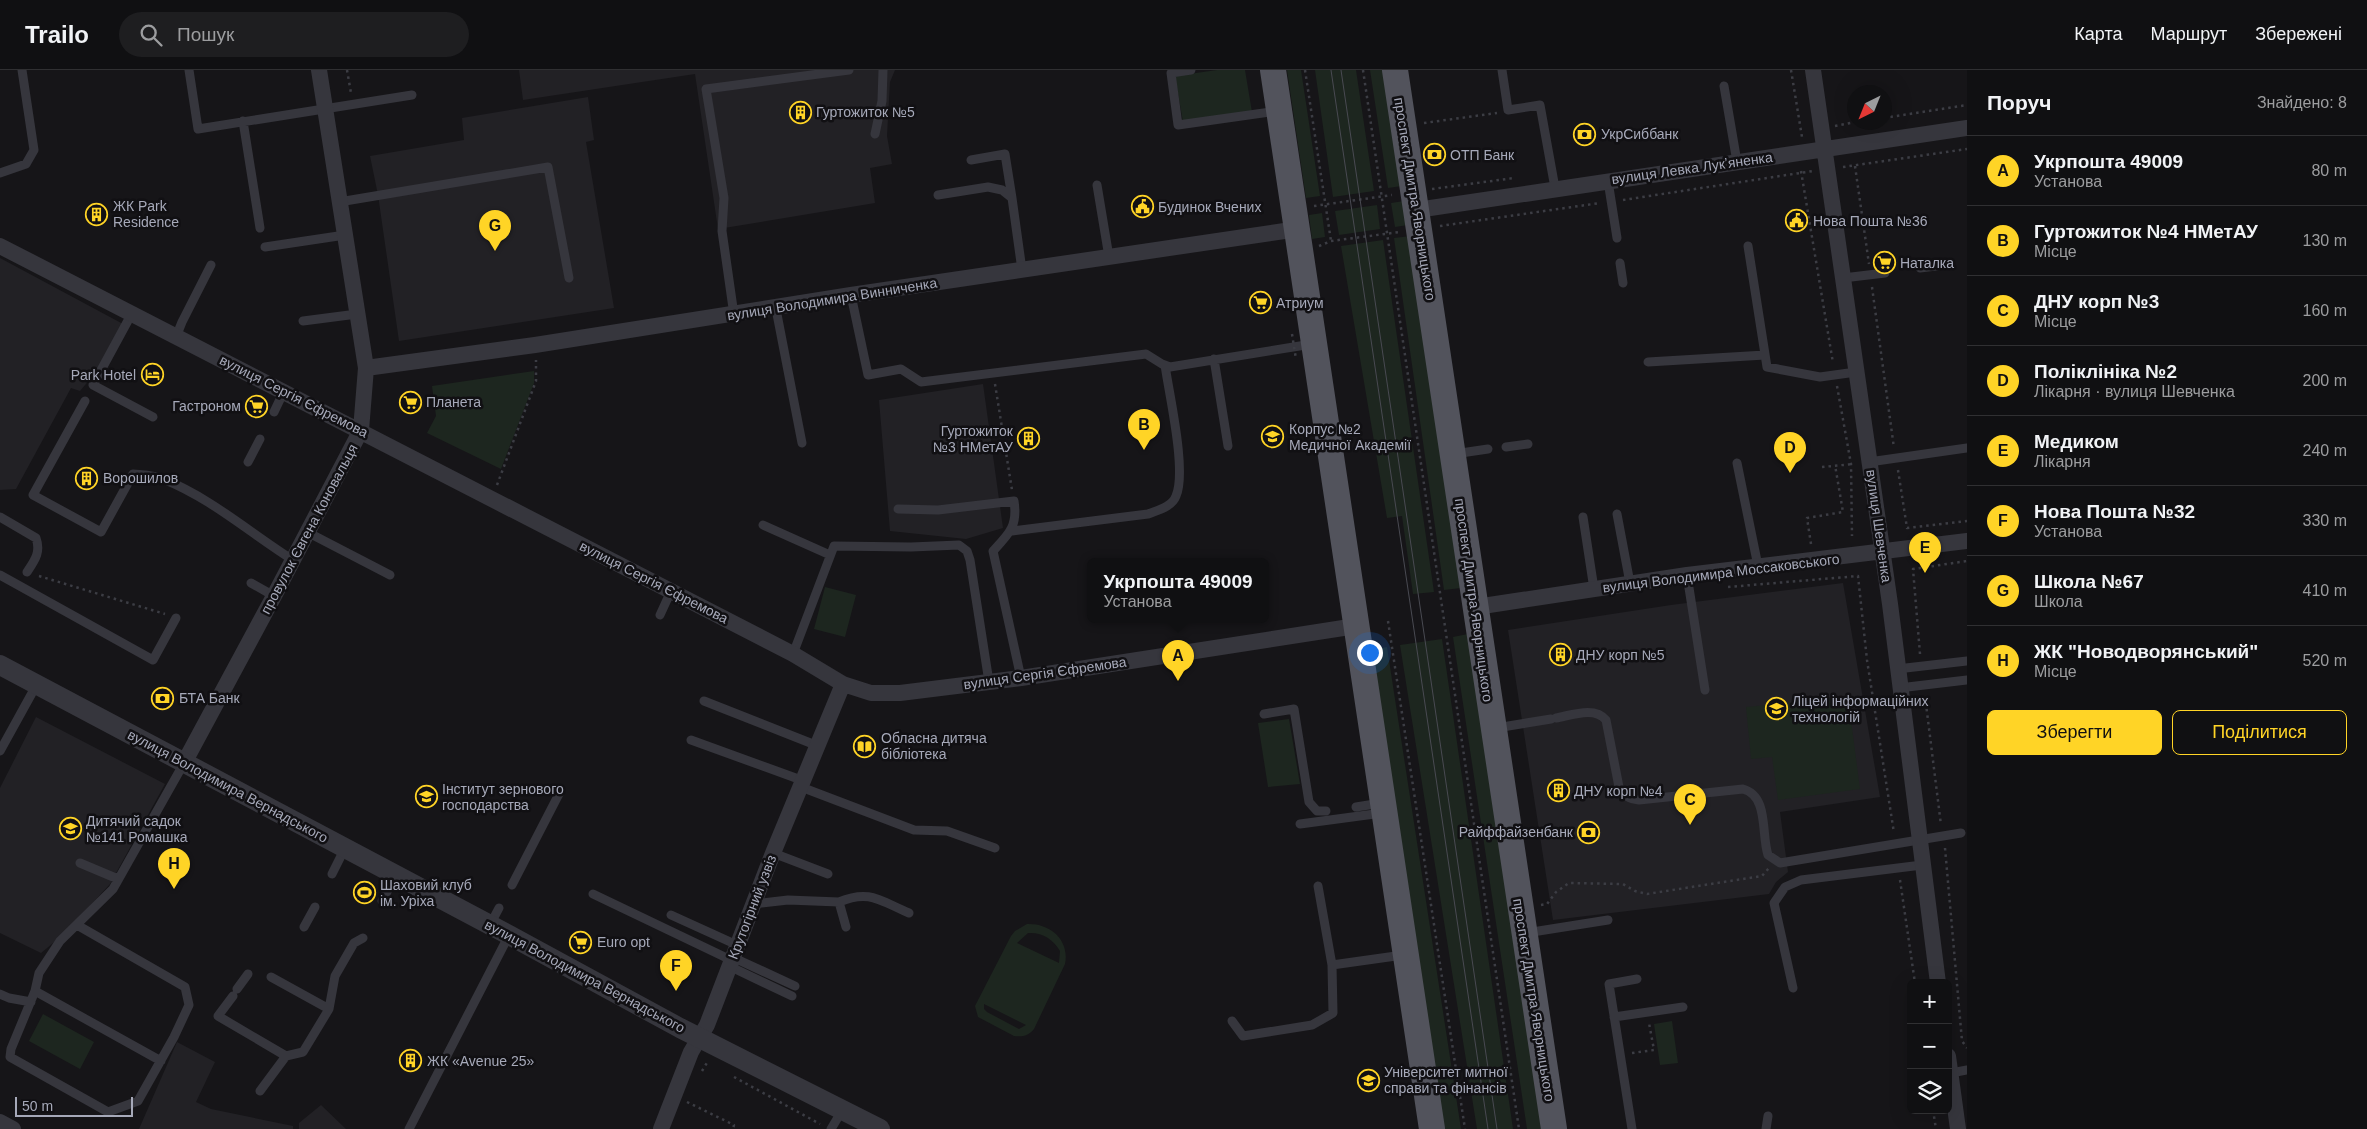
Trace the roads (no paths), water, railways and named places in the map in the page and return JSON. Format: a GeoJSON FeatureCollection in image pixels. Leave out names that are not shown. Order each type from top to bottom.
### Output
{"type":"FeatureCollection","features":[{"type":"Feature","properties":{"kind":"main road"},"geometry":{"type":"LineString","coordinates":[[1273,70],[1298,229],[1301,346],[1356,626],[1432,1129]]}},
{"type":"Feature","properties":{"kind":"main road","name":"проспект Дмитра Яворницького"},"geometry":{"type":"LineString","coordinates":[[1395,70],[1554,1129]]}},
{"type":"Feature","properties":{"kind":"street","name":"провулок Євгена Коновальця"},"geometry":{"type":"LineString","coordinates":[[184,762],[274,596],[360,430],[366,368],[319,70]]}},
{"type":"Feature","properties":{"kind":"street","name":"вулиця Шевченка"},"geometry":{"type":"LineString","coordinates":[[1812,70],[1890,604],[1899,688],[1937,979]]}},
{"type":"Feature","properties":{"kind":"street","name":"вулиця Левка Лукʼяненка"},"geometry":{"type":"LineString","coordinates":[[1416,201],[1608,181],[1967,128]]}},
{"type":"Feature","properties":{"kind":"street","name":"вулиця Володимира Винниченка"},"geometry":{"type":"LineString","coordinates":[[366,368],[535,346],[851,296],[1298,229]]}},
{"type":"Feature","properties":{"kind":"street","name":"вулиця Сергія Єфремова"},"geometry":{"type":"LineString","coordinates":[[0,246],[793,654],[843,684],[871,693],[885,694],[1021,678],[1356,626]]}},
{"type":"Feature","properties":{"kind":"street","name":"вулиця Володимира Моссаковського"},"geometry":{"type":"LineString","coordinates":[[1476,607],[1687,575],[1967,541]]}},
{"type":"Feature","properties":{"kind":"street","name":"вулиця Володимира Вернадського"},"geometry":{"type":"LineString","coordinates":[[0,665],[396,874],[494,916],[509,934],[699,1038],[880,1129]]}},
{"type":"Feature","properties":{"kind":"street","name":"Крутогірний узвіз"},"geometry":{"type":"LineString","coordinates":[[661,1129],[691,1052],[707,1025],[773,853],[843,684]]}},
{"type":"Feature","properties":{"kind":"street"},"geometry":{"type":"LineString","coordinates":[[1952,1086],[1958,1129]]}},
{"type":"Feature","properties":{"kind":"street"},"geometry":{"type":"LineString","coordinates":[[0,1122],[12,1129]]}},
{"type":"Feature","properties":{"kind":"lane"},"geometry":{"type":"LineString","coordinates":[[0,173],[26,164],[34,150],[22,70]]}},
{"type":"Feature","properties":{"kind":"lane"},"geometry":{"type":"LineString","coordinates":[[189,70],[198,129],[412,95]]}},
{"type":"Feature","properties":{"kind":"lane"},"geometry":{"type":"LineString","coordinates":[[734,315],[722,231],[724,198],[706,89],[849,70]]}},
{"type":"Feature","properties":{"kind":"lane"},"geometry":{"type":"LineString","coordinates":[[875,134],[882,101],[883,70]]}},
{"type":"Feature","properties":{"kind":"lane"},"geometry":{"type":"LineString","coordinates":[[1190,70],[1170,73],[1178,125],[1280,111]]}},
{"type":"Feature","properties":{"kind":"lane"},"geometry":{"type":"LineString","coordinates":[[1502,70],[1508,110],[1540,105],[1555,188]]}},
{"type":"Feature","properties":{"kind":"lane"},"geometry":{"type":"LineString","coordinates":[[1724,86],[1737,162]]}},
{"type":"Feature","properties":{"kind":"lane"},"geometry":{"type":"LineString","coordinates":[[243,122],[260,228]]}},
{"type":"Feature","properties":{"kind":"lane"},"geometry":{"type":"LineString","coordinates":[[971,160],[1005,154],[1022,270]]}},
{"type":"Feature","properties":{"kind":"lane"},"geometry":{"type":"LineString","coordinates":[[339,202],[548,166],[569,278]]}},
{"type":"Feature","properties":{"kind":"lane"},"geometry":{"type":"LineString","coordinates":[[1608,181],[1616,238]]}},
{"type":"Feature","properties":{"kind":"lane"},"geometry":{"type":"LineString","coordinates":[[1097,186],[1109,257]]}},
{"type":"Feature","properties":{"kind":"lane"},"geometry":{"type":"LineString","coordinates":[[938,195],[988,187],[1002,190],[1012,198]]}},
{"type":"Feature","properties":{"kind":"lane"},"geometry":{"type":"LineString","coordinates":[[265,247],[345,235]]}},
{"type":"Feature","properties":{"kind":"lane"},"geometry":{"type":"LineString","coordinates":[[1748,246],[1767,367],[1820,377],[1856,372]]}},
{"type":"Feature","properties":{"kind":"lane"},"geometry":{"type":"LineString","coordinates":[[1620,263],[1624,283]]}},
{"type":"Feature","properties":{"kind":"lane"},"geometry":{"type":"LineString","coordinates":[[176,337],[211,265]]}},
{"type":"Feature","properties":{"kind":"lane"},"geometry":{"type":"LineString","coordinates":[[1920,268],[1944,265]]}},
{"type":"Feature","properties":{"kind":"lane"},"geometry":{"type":"LineString","coordinates":[[1843,278],[1885,273]]}},
{"type":"Feature","properties":{"kind":"lane"},"geometry":{"type":"LineString","coordinates":[[851,296],[868,374],[901,369],[921,382],[1146,354],[1170,367],[1301,346]]}},
{"type":"Feature","properties":{"kind":"lane"},"geometry":{"type":"LineString","coordinates":[[776,309],[802,443]]}},
{"type":"Feature","properties":{"kind":"lane"},"geometry":{"type":"LineString","coordinates":[[303,321],[357,314]]}},
{"type":"Feature","properties":{"kind":"lane"},"geometry":{"type":"LineString","coordinates":[[131,315],[93,385],[153,417]]}},
{"type":"Feature","properties":{"kind":"lane"},"geometry":{"type":"LineString","coordinates":[[1648,362],[1765,354]]}},
{"type":"Feature","properties":{"kind":"lane"},"geometry":{"type":"LineString","coordinates":[[1214,359],[1228,446]]}},
{"type":"Feature","properties":{"kind":"lane"},"geometry":{"type":"LineString","coordinates":[[1012,531],[1148,514],[1166,507],[1176,496],[1180,470],[1165,365]]}},
{"type":"Feature","properties":{"kind":"lane"},"geometry":{"type":"LineString","coordinates":[[274,412],[284,391]]}},
{"type":"Feature","properties":{"kind":"lane"},"geometry":{"type":"LineString","coordinates":[[84,401],[33,495],[101,532],[133,474],[162,478],[212,504],[293,560]]}},
{"type":"Feature","properties":{"kind":"lane"},"geometry":{"type":"LineString","coordinates":[[248,462],[260,439]]}},
{"type":"Feature","properties":{"kind":"lane"},"geometry":{"type":"LineString","coordinates":[[1506,447],[1528,444]]}},
{"type":"Feature","properties":{"kind":"lane"},"geometry":{"type":"LineString","coordinates":[[1870,462],[1967,448]]}},
{"type":"Feature","properties":{"kind":"lane"},"geometry":{"type":"LineString","coordinates":[[1454,454],[1488,449]]}},
{"type":"Feature","properties":{"kind":"lane"},"geometry":{"type":"LineString","coordinates":[[1737,464],[1758,566]]}},
{"type":"Feature","properties":{"kind":"lane"},"geometry":{"type":"LineString","coordinates":[[898,509],[938,510],[1014,501],[1016,512],[1012,531],[993,551],[1021,678]]}},
{"type":"Feature","properties":{"kind":"lane"},"geometry":{"type":"LineString","coordinates":[[1617,514],[1630,583]]}},
{"type":"Feature","properties":{"kind":"lane"},"geometry":{"type":"LineString","coordinates":[[0,517],[36,538],[39,547],[38,555],[28,572]]}},
{"type":"Feature","properties":{"kind":"lane"},"geometry":{"type":"LineString","coordinates":[[1583,517],[1594,588]]}},
{"type":"Feature","properties":{"kind":"lane"},"geometry":{"type":"LineString","coordinates":[[763,525],[830,555]]}},
{"type":"Feature","properties":{"kind":"lane"},"geometry":{"type":"LineString","coordinates":[[307,532],[390,574]]}},
{"type":"Feature","properties":{"kind":"lane"},"geometry":{"type":"LineString","coordinates":[[793,654],[834,546],[911,547],[959,545],[967,551],[973,575],[974,598],[989,682]]}},
{"type":"Feature","properties":{"kind":"lane"},"geometry":{"type":"LineString","coordinates":[[0,575],[153,660],[176,618]]}},
{"type":"Feature","properties":{"kind":"lane"},"geometry":{"type":"LineString","coordinates":[[1687,575],[1705,690]]}},
{"type":"Feature","properties":{"kind":"lane"},"geometry":{"type":"LineString","coordinates":[[251,583],[274,596]]}},
{"type":"Feature","properties":{"kind":"lane"},"geometry":{"type":"LineString","coordinates":[[660,615],[671,591]]}},
{"type":"Feature","properties":{"kind":"lane"},"geometry":{"type":"LineString","coordinates":[[1897,669],[1967,661]]}},
{"type":"Feature","properties":{"kind":"lane"},"geometry":{"type":"LineString","coordinates":[[1899,688],[1967,680]]}},
{"type":"Feature","properties":{"kind":"lane"},"geometry":{"type":"LineString","coordinates":[[0,751],[37,684]]}},
{"type":"Feature","properties":{"kind":"lane"},"geometry":{"type":"LineString","coordinates":[[704,701],[818,746]]}},
{"type":"Feature","properties":{"kind":"lane"},"geometry":{"type":"LineString","coordinates":[[1264,714],[1294,709],[1309,802],[1317,811],[1326,811]]}},
{"type":"Feature","properties":{"kind":"lane"},"geometry":{"type":"LineString","coordinates":[[1493,728],[1591,712],[1603,715],[1606,720],[1619,787],[1623,794],[1630,799],[1639,800],[1743,789],[1750,791],[1759,802],[1766,848],[1774,860],[1780,863],[1961,833]]}},
{"type":"Feature","properties":{"kind":"lane"},"geometry":{"type":"LineString","coordinates":[[692,740],[914,830],[947,831],[995,848]]}},
{"type":"Feature","properties":{"kind":"lane"},"geometry":{"type":"LineString","coordinates":[[77,925],[185,987],[189,1005],[138,1100],[108,1112],[10,1057],[11,1049],[36,992],[39,973],[60,941],[113,889],[184,762]]}},
{"type":"Feature","properties":{"kind":"lane"},"geometry":{"type":"LineString","coordinates":[[512,884],[560,792]]}},
{"type":"Feature","properties":{"kind":"lane"},"geometry":{"type":"LineString","coordinates":[[1356,807],[1384,808]]}},
{"type":"Feature","properties":{"kind":"lane"},"geometry":{"type":"LineString","coordinates":[[1300,824],[1384,808]]}},
{"type":"Feature","properties":{"kind":"lane"},"geometry":{"type":"LineString","coordinates":[[332,874],[345,848]]}},
{"type":"Feature","properties":{"kind":"lane"},"geometry":{"type":"LineString","coordinates":[[773,853],[828,874]]}},
{"type":"Feature","properties":{"kind":"lane"},"geometry":{"type":"LineString","coordinates":[[80,863],[118,880]]}},
{"type":"Feature","properties":{"kind":"lane"},"geometry":{"type":"LineString","coordinates":[[1793,988],[1774,903],[1785,887],[1801,880],[1922,865]]}},
{"type":"Feature","properties":{"kind":"lane"},"geometry":{"type":"LineString","coordinates":[[382,901],[396,874]]}},
{"type":"Feature","properties":{"kind":"lane"},"geometry":{"type":"LineString","coordinates":[[1232,1022],[1243,1036],[1312,1025],[1333,1013],[1332,965],[1318,886]]}},
{"type":"Feature","properties":{"kind":"lane"},"geometry":{"type":"LineString","coordinates":[[593,894],[794,986]]}},
{"type":"Feature","properties":{"kind":"lane"},"geometry":{"type":"LineString","coordinates":[[753,904],[788,900],[839,902],[856,895],[866,895],[910,913]]}},
{"type":"Feature","properties":{"kind":"lane"},"geometry":{"type":"LineString","coordinates":[[839,902],[846,927]]}},
{"type":"Feature","properties":{"kind":"lane"},"geometry":{"type":"LineString","coordinates":[[304,928],[314,907]]}},
{"type":"Feature","properties":{"kind":"lane"},"geometry":{"type":"LineString","coordinates":[[671,915],[792,996]]}},
{"type":"Feature","properties":{"kind":"lane"},"geometry":{"type":"LineString","coordinates":[[1524,934],[1608,920]]}},
{"type":"Feature","properties":{"kind":"lane"},"geometry":{"type":"LineString","coordinates":[[409,1129],[509,934]]}},
{"type":"Feature","properties":{"kind":"lane"},"geometry":{"type":"LineString","coordinates":[[260,1091],[286,1056],[303,1052],[329,1008],[335,976],[354,943],[363,938]]}},
{"type":"Feature","properties":{"kind":"lane"},"geometry":{"type":"LineString","coordinates":[[1332,965],[1406,955]]}},
{"type":"Feature","properties":{"kind":"lane"},"geometry":{"type":"LineString","coordinates":[[248,974],[218,1016],[286,1056]]}},
{"type":"Feature","properties":{"kind":"lane"},"geometry":{"type":"LineString","coordinates":[[271,977],[329,1008]]}},
{"type":"Feature","properties":{"kind":"lane"},"geometry":{"type":"LineString","coordinates":[[1632,1129],[1609,984],[1637,979]]}},
{"type":"Feature","properties":{"kind":"lane"},"geometry":{"type":"LineString","coordinates":[[36,992],[160,1061]]}},
{"type":"Feature","properties":{"kind":"lane"},"geometry":{"type":"LineString","coordinates":[[0,994],[9,998],[31,1002]]}},
{"type":"Feature","properties":{"kind":"lane"},"geometry":{"type":"LineString","coordinates":[[1614,1017],[1683,1007]]}},
{"type":"Feature","properties":{"kind":"lane"},"geometry":{"type":"LineString","coordinates":[[1952,1072],[1967,1070]]}},
{"type":"Feature","properties":{"kind":"lane"},"geometry":{"type":"LineString","coordinates":[[831,1129],[843,1109]]}},
{"type":"Feature","properties":{"kind":"lane"},"geometry":{"type":"LineString","coordinates":[[1766,1129],[1768,1116]]}},
{"type":"Feature","properties":{"kind":"tram line"},"geometry":{"type":"LineString","coordinates":[[1331,70],[1488,1129]]}},
{"type":"Feature","properties":{"kind":"tram line"},"geometry":{"type":"LineString","coordinates":[[1341,70],[1497,1129]]}},
{"type":"Feature","properties":{"kind":"place","name":"Гуртожиток №5"},"geometry":{"type":"Point","coordinates":[800,112]}},
{"type":"Feature","properties":{"kind":"place","name":"УкрСиббанк"},"geometry":{"type":"Point","coordinates":[1585,134]}},
{"type":"Feature","properties":{"kind":"place","name":"ОТП Банк"},"geometry":{"type":"Point","coordinates":[1434,155]}},
{"type":"Feature","properties":{"kind":"place","name":"Будинок Вчених"},"geometry":{"type":"Point","coordinates":[1142,207]}},
{"type":"Feature","properties":{"kind":"place","name":"ЖК Park Residence"},"geometry":{"type":"Point","coordinates":[97,214]}},
{"type":"Feature","properties":{"kind":"place","name":"Нова Пошта №36"},"geometry":{"type":"Point","coordinates":[1797,221]}},
{"type":"Feature","properties":{"kind":"place","name":"Школа №67"},"geometry":{"type":"Point","coordinates":[495,251]}},
{"type":"Feature","properties":{"kind":"place","name":"Наталка"},"geometry":{"type":"Point","coordinates":[1884,263]}},
{"type":"Feature","properties":{"kind":"place","name":"Атриум"},"geometry":{"type":"Point","coordinates":[1260,303]}},
{"type":"Feature","properties":{"kind":"place","name":"Park Hotel"},"geometry":{"type":"Point","coordinates":[152,375]}},
{"type":"Feature","properties":{"kind":"place","name":"Планета"},"geometry":{"type":"Point","coordinates":[410,402]}},
{"type":"Feature","properties":{"kind":"place","name":"Гастроном"},"geometry":{"type":"Point","coordinates":[257,406]}},
{"type":"Feature","properties":{"kind":"place","name":"Корпус №2 Медичної Академії"},"geometry":{"type":"Point","coordinates":[1273,437]}},
{"type":"Feature","properties":{"kind":"place","name":"Гуртожиток №3 НМетАУ"},"geometry":{"type":"Point","coordinates":[1029,439]}},
{"type":"Feature","properties":{"kind":"place","name":"Гуртожиток №4 НМетАУ"},"geometry":{"type":"Point","coordinates":[1144,450]}},
{"type":"Feature","properties":{"kind":"place","name":"Поліклініка №2"},"geometry":{"type":"Point","coordinates":[1790,473]}},
{"type":"Feature","properties":{"kind":"place","name":"Ворошилов"},"geometry":{"type":"Point","coordinates":[87,478]}},
{"type":"Feature","properties":{"kind":"place","name":"Медиком"},"geometry":{"type":"Point","coordinates":[1925,573]}},
{"type":"Feature","properties":{"kind":"place","name":"ДНУ корп №5"},"geometry":{"type":"Point","coordinates":[1560,655]}},
{"type":"Feature","properties":{"kind":"place","name":"Укрпошта 49009"},"geometry":{"type":"Point","coordinates":[1178,681]}},
{"type":"Feature","properties":{"kind":"place","name":"БТА Банк"},"geometry":{"type":"Point","coordinates":[163,698]}},
{"type":"Feature","properties":{"kind":"place","name":"Ліцей інформаційних технологій"},"geometry":{"type":"Point","coordinates":[1776,709]}},
{"type":"Feature","properties":{"kind":"place","name":"Обласна дитяча бібліотека"},"geometry":{"type":"Point","coordinates":[865,746]}},
{"type":"Feature","properties":{"kind":"place","name":"ДНУ корп №4"},"geometry":{"type":"Point","coordinates":[1558,791]}},
{"type":"Feature","properties":{"kind":"place","name":"Інститут зернового господарства"},"geometry":{"type":"Point","coordinates":[426,797]}},
{"type":"Feature","properties":{"kind":"place","name":"ДНУ корп №3"},"geometry":{"type":"Point","coordinates":[1690,825]}},
{"type":"Feature","properties":{"kind":"place","name":"Дитячий садок №141 Ромашка"},"geometry":{"type":"Point","coordinates":[70,829]}},
{"type":"Feature","properties":{"kind":"place","name":"Райффайзенбанк"},"geometry":{"type":"Point","coordinates":[1589,832]}},
{"type":"Feature","properties":{"kind":"place","name":"ЖК \"Новодворянський\""},"geometry":{"type":"Point","coordinates":[174,889]}},
{"type":"Feature","properties":{"kind":"place","name":"Шаховий клуб ім. Уріха"},"geometry":{"type":"Point","coordinates":[364,893]}},
{"type":"Feature","properties":{"kind":"place","name":"Euro opt"},"geometry":{"type":"Point","coordinates":[581,942]}},
{"type":"Feature","properties":{"kind":"place","name":"Нова Пошта №32"},"geometry":{"type":"Point","coordinates":[676,991]}},
{"type":"Feature","properties":{"kind":"place","name":"ЖК «Avenue 25»"},"geometry":{"type":"Point","coordinates":[411,1061]}},
{"type":"Feature","properties":{"kind":"place","name":"Університет митної справи та фінансів"},"geometry":{"type":"Point","coordinates":[1368,1080]}}]}
